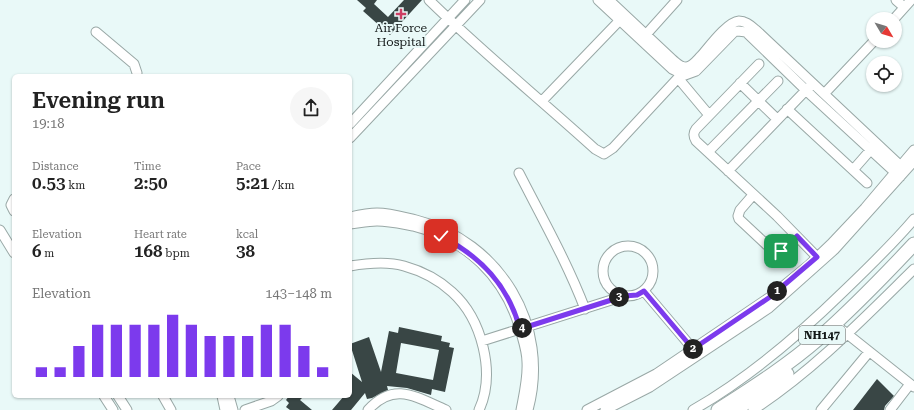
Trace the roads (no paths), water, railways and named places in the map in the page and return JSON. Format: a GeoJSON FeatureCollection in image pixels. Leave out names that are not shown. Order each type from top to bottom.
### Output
{"type":"FeatureCollection","features":[{"type":"Feature","properties":{"kind":"highway","name":"NH147"},"geometry":{"type":"LineString","coordinates":[[718,410],[778,370],[817,340],[869,291],[914,244]]}},
{"type":"Feature","properties":{"kind":"highway","name":"NH147"},"geometry":{"type":"LineString","coordinates":[[735,410],[783,377],[844,331],[914,256]]}},
{"type":"Feature","properties":{"kind":"street"},"geometry":{"type":"LineString","coordinates":[[428,0],[542,100],[595,149],[604,154],[612,148],[681,73],[692,65],[724,31],[738,26],[742,21],[752,26],[824,94],[873,147]]}},
{"type":"Feature","properties":{"kind":"street"},"geometry":{"type":"LineString","coordinates":[[352,122],[465,0]]}},
{"type":"Feature","properties":{"kind":"street"},"geometry":{"type":"LineString","coordinates":[[352,136],[480,0]]}},
{"type":"Feature","properties":{"kind":"street"},"geometry":{"type":"LineString","coordinates":[[598,0],[620,20],[676,63],[709,115]]}},
{"type":"Feature","properties":{"kind":"street"},"geometry":{"type":"LineString","coordinates":[[610,0],[643,38]]}},
{"type":"Feature","properties":{"kind":"street"},"geometry":{"type":"LineString","coordinates":[[643,38],[677,0]]}},
{"type":"Feature","properties":{"kind":"street"},"geometry":{"type":"LineString","coordinates":[[896,0],[904,7]]}},
{"type":"Feature","properties":{"kind":"street"},"geometry":{"type":"LineString","coordinates":[[900,12],[911,0]]}},
{"type":"Feature","properties":{"kind":"street"},"geometry":{"type":"LineString","coordinates":[[542,100],[620,20]]}},
{"type":"Feature","properties":{"kind":"street"},"geometry":{"type":"LineString","coordinates":[[738,26],[806,90],[900,172]]}},
{"type":"Feature","properties":{"kind":"street"},"geometry":{"type":"LineString","coordinates":[[96,32],[134,64],[136,74]]}},
{"type":"Feature","properties":{"kind":"street"},"geometry":{"type":"LineString","coordinates":[[824,94],[867,48]]}},
{"type":"Feature","properties":{"kind":"street"},"geometry":{"type":"LineString","coordinates":[[759,64],[709,115],[693,134],[696,140],[708,152],[820,259]]}},
{"type":"Feature","properties":{"kind":"street"},"geometry":{"type":"LineString","coordinates":[[708,152],[778,80]]}},
{"type":"Feature","properties":{"kind":"street"},"geometry":{"type":"LineString","coordinates":[[740,83],[777,119]]}},
{"type":"Feature","properties":{"kind":"street"},"geometry":{"type":"LineString","coordinates":[[728,171],[812,83]]}},
{"type":"Feature","properties":{"kind":"street"},"geometry":{"type":"LineString","coordinates":[[787,109],[867,183]]}},
{"type":"Feature","properties":{"kind":"street"},"geometry":{"type":"LineString","coordinates":[[852,170],[873,147]]}},
{"type":"Feature","properties":{"kind":"street"},"geometry":{"type":"LineString","coordinates":[[900,172],[914,150]]}},
{"type":"Feature","properties":{"kind":"street"},"geometry":{"type":"LineString","coordinates":[[605,410],[640,393],[756,318],[784,296],[900,172],[914,161]]}},
{"type":"Feature","properties":{"kind":"street"},"geometry":{"type":"LineString","coordinates":[[519,173],[565,261],[585,309]]}},
{"type":"Feature","properties":{"kind":"street"},"geometry":{"type":"LineString","coordinates":[[753,194],[740,210],[738,216],[739,219],[773,251],[778,252],[797,236]]}},
{"type":"Feature","properties":{"kind":"street"},"geometry":{"type":"LineString","coordinates":[[352,217],[378,213],[396,215],[438,226],[471,246],[486,258],[499,272],[513,293],[523,313],[523,328],[527,362],[526,383],[521,410]]}},
{"type":"Feature","properties":{"kind":"street"},"geometry":{"type":"LineString","coordinates":[[693,410],[742,379],[806,329],[890,247],[914,219]]}},
{"type":"Feature","properties":{"kind":"street"},"geometry":{"type":"LineString","coordinates":[[352,224],[378,221],[400,223],[421,228],[441,236],[474,256],[500,284],[523,328],[534,357],[532,394],[528,410]]}},
{"type":"Feature","properties":{"kind":"street"},"geometry":{"type":"LineString","coordinates":[[0,230],[12,250]]}},
{"type":"Feature","properties":{"kind":"street"},"geometry":{"type":"LineString","coordinates":[[482,341],[624,296],[637,295],[644,291],[652,278],[654,271],[653,263],[649,255],[635,246],[627,245],[612,251],[606,258],[603,265],[603,274],[609,288],[624,296]]}},
{"type":"Feature","properties":{"kind":"street"},"geometry":{"type":"LineString","coordinates":[[586,410],[656,374],[770,297],[820,259]]}},
{"type":"Feature","properties":{"kind":"street"},"geometry":{"type":"LineString","coordinates":[[352,266],[375,262],[404,266],[430,276],[453,292],[470,314],[482,341],[486,374],[485,391],[479,410]]}},
{"type":"Feature","properties":{"kind":"street"},"geometry":{"type":"LineString","coordinates":[[754,410],[795,379],[844,331],[914,270]]}},
{"type":"Feature","properties":{"kind":"street"},"geometry":{"type":"LineString","coordinates":[[644,291],[693,349]]}},
{"type":"Feature","properties":{"kind":"street"},"geometry":{"type":"LineString","coordinates":[[844,331],[912,386],[890,410]]}},
{"type":"Feature","properties":{"kind":"street"},"geometry":{"type":"LineString","coordinates":[[821,410],[870,352]]}},
{"type":"Feature","properties":{"kind":"street"},"geometry":{"type":"LineString","coordinates":[[368,410],[379,399],[398,393],[418,398],[446,410]]}},
{"type":"Feature","properties":{"kind":"street"},"geometry":{"type":"LineString","coordinates":[[105,398],[113,410]]}},
{"type":"Feature","properties":{"kind":"street"},"geometry":{"type":"LineString","coordinates":[[119,398],[127,410]]}},
{"type":"Feature","properties":{"kind":"street"},"geometry":{"type":"LineString","coordinates":[[164,398],[171,410]]}},
{"type":"Feature","properties":{"kind":"street"},"geometry":{"type":"LineString","coordinates":[[222,398],[225,410]]}},
{"type":"Feature","properties":{"kind":"street"},"geometry":{"type":"LineString","coordinates":[[230,398],[233,410]]}},
{"type":"Feature","properties":{"kind":"street"},"geometry":{"type":"LineString","coordinates":[[245,410],[274,401]]}},
{"type":"Feature","properties":{"kind":"place","name":"Air Force Hospital"},"geometry":{"type":"Point","coordinates":[401,14]}}]}
